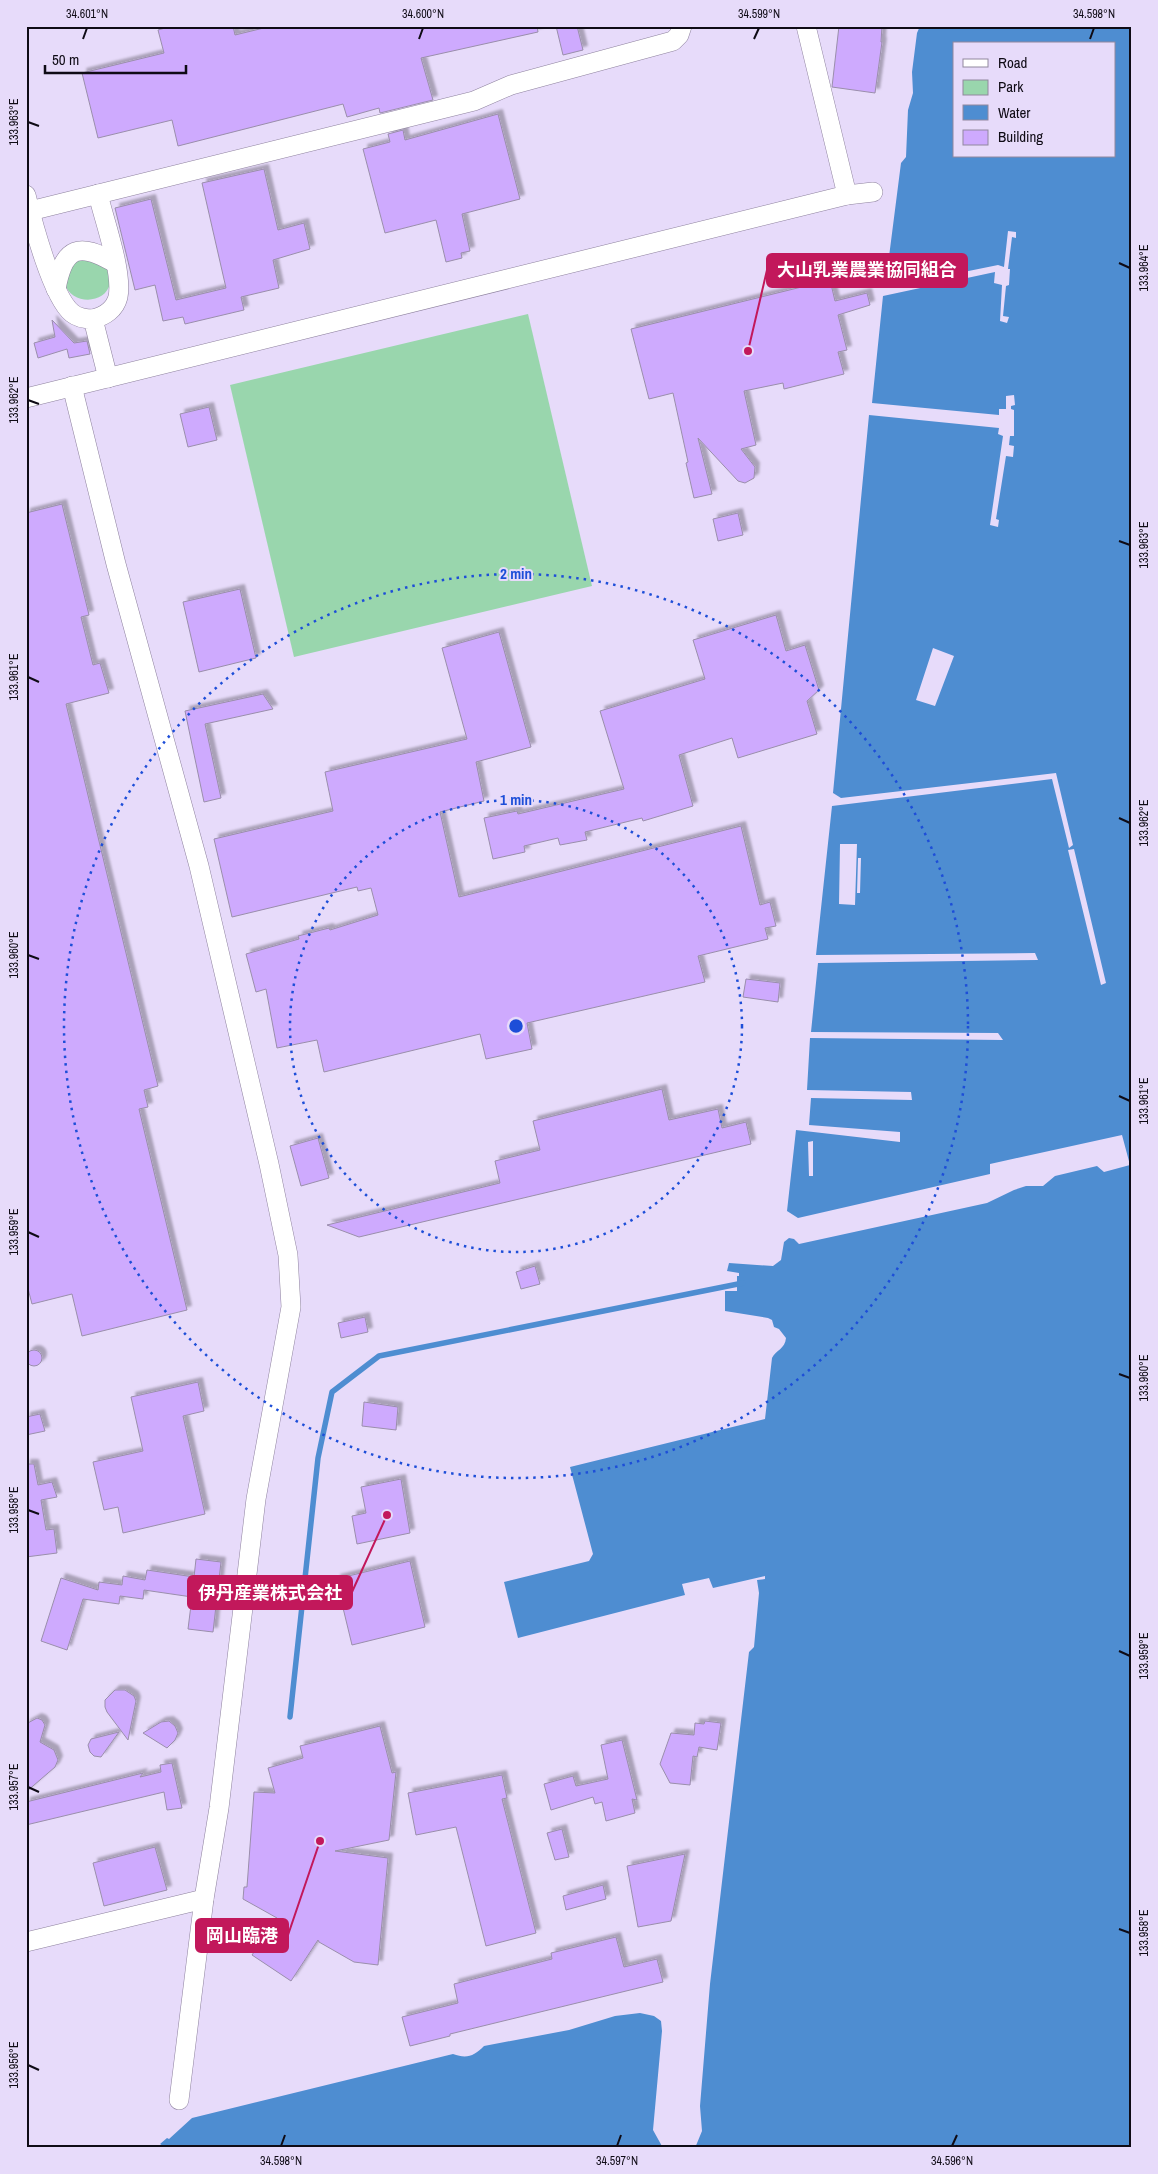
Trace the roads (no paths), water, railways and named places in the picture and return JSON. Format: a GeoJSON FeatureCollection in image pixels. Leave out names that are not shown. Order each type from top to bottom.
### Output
{"type":"FeatureCollection","features":[{"type":"Feature","properties":{"kind":"street"},"geometry":{"type":"LineString","coordinates":[[98,194],[116,263],[119,289],[116,302],[108,312],[93,319],[86,319],[72,314],[56,289],[28,203],[98,194],[474,101],[511,85],[672,41],[679,35],[682,26]]}},
{"type":"Feature","properties":{"kind":"street"},"geometry":{"type":"LineString","coordinates":[[806,26],[847,196]]}},
{"type":"Feature","properties":{"kind":"street"},"geometry":{"type":"LineString","coordinates":[[26,398],[847,196],[873,192]]}},
{"type":"Feature","properties":{"kind":"street"},"geometry":{"type":"LineString","coordinates":[[56,289],[62,266],[67,258],[76,252],[93,251],[116,263]]}},
{"type":"Feature","properties":{"kind":"street"},"geometry":{"type":"LineString","coordinates":[[93,319],[108,378]]}},
{"type":"Feature","properties":{"kind":"street"},"geometry":{"type":"LineString","coordinates":[[72,386],[116,564],[199,866],[269,1164],[288,1255],[290,1307],[256,1499],[219,1808],[204,1899],[179,2100]]}},
{"type":"Feature","properties":{"kind":"street"},"geometry":{"type":"LineString","coordinates":[[26,1942],[204,1899]]}},
{"type":"Feature","properties":{"kind":"water"},"geometry":{"type":"Polygon","coordinates":[[[920,26],[1132,26],[1132,2148],[695,2148],[702,2131],[700,2106],[710,1984],[749,1652],[754,1647],[759,1593],[757,1580],[765,1579],[765,1576],[713,1588],[709,1578],[682,1584],[685,1595],[518,1638],[504,1582],[589,1561],[593,1554],[570,1467],[765,1419],[772,1358],[784,1345],[786,1338],[779,1329],[774,1327],[772,1320],[768,1318],[725,1311],[725,1291],[737,1291],[737,1276],[739,1276],[739,1273],[727,1271],[729,1263],[773,1266],[781,1260],[784,1242],[789,1238],[794,1239],[799,1244],[987,1203],[1026,1186],[1043,1186],[1055,1176],[1097,1166],[1104,1172],[1130,1165],[1122,1135],[990,1164],[990,1174],[798,1218],[787,1211],[796,1130],[900,1142],[900,1132],[809,1125],[811,1098],[912,1100],[911,1092],[807,1090],[810,1038],[1003,1040],[998,1033],[811,1032],[818,963],[1038,960],[1035,953],[816,955],[832,806],[1052,779],[1069,848],[1073,845],[1056,773],[841,798],[833,793],[869,415],[999,428],[998,434],[1003,436],[990,525],[998,527],[999,520],[996,519],[1006,456],[1013,457],[1014,446],[1009,445],[1010,436],[1014,436],[1014,410],[1011,409],[1011,406],[1015,405],[1014,395],[1006,396],[1006,409],[999,409],[999,415],[872,403],[883,296],[995,272],[994,283],[1002,285],[1000,321],[1007,323],[1009,317],[1003,316],[1006,286],[1009,285],[1010,269],[1008,269],[1012,237],[1016,238],[1016,232],[1008,231],[1004,267],[998,265],[885,288],[901,163],[906,157],[908,110],[913,93],[912,72],[917,33],[920,26]],[[933,648],[916,700],[935,706],[954,656],[933,648]],[[840,844],[839,904],[855,905],[857,844],[840,844]],[[1074,849],[1068,850],[1101,985],[1106,983],[1074,849]],[[858,858],[857,893],[860,893],[861,858],[858,858]],[[813,1141],[808,1142],[809,1176],[813,1176],[813,1141]]]}},
{"type":"Feature","properties":{"kind":"water"},"geometry":{"type":"Polygon","coordinates":[[[640,2013],[654,2016],[661,2021],[662,2031],[653,2130],[663,2148],[161,2148],[163,2146],[160,2144],[167,2138],[169,2139],[192,2118],[453,2054],[470,2056],[484,2046],[569,2030],[615,2016],[640,2013]]]}},
{"type":"Feature","properties":{"kind":"waterway"},"geometry":{"type":"LineString","coordinates":[[290,1717],[318,1458],[332,1392],[379,1356],[743,1283]]}},
{"type":"Feature","properties":{"kind":"place","name":"大山乳業農業協同組合"},"geometry":{"type":"Point","coordinates":[748,351]}},
{"type":"Feature","properties":{"kind":"place","name":"伊丹産業株式会社"},"geometry":{"type":"Point","coordinates":[387,1515]}},
{"type":"Feature","properties":{"kind":"place","name":"岡山臨港"},"geometry":{"type":"Point","coordinates":[320,1841]}}]}
